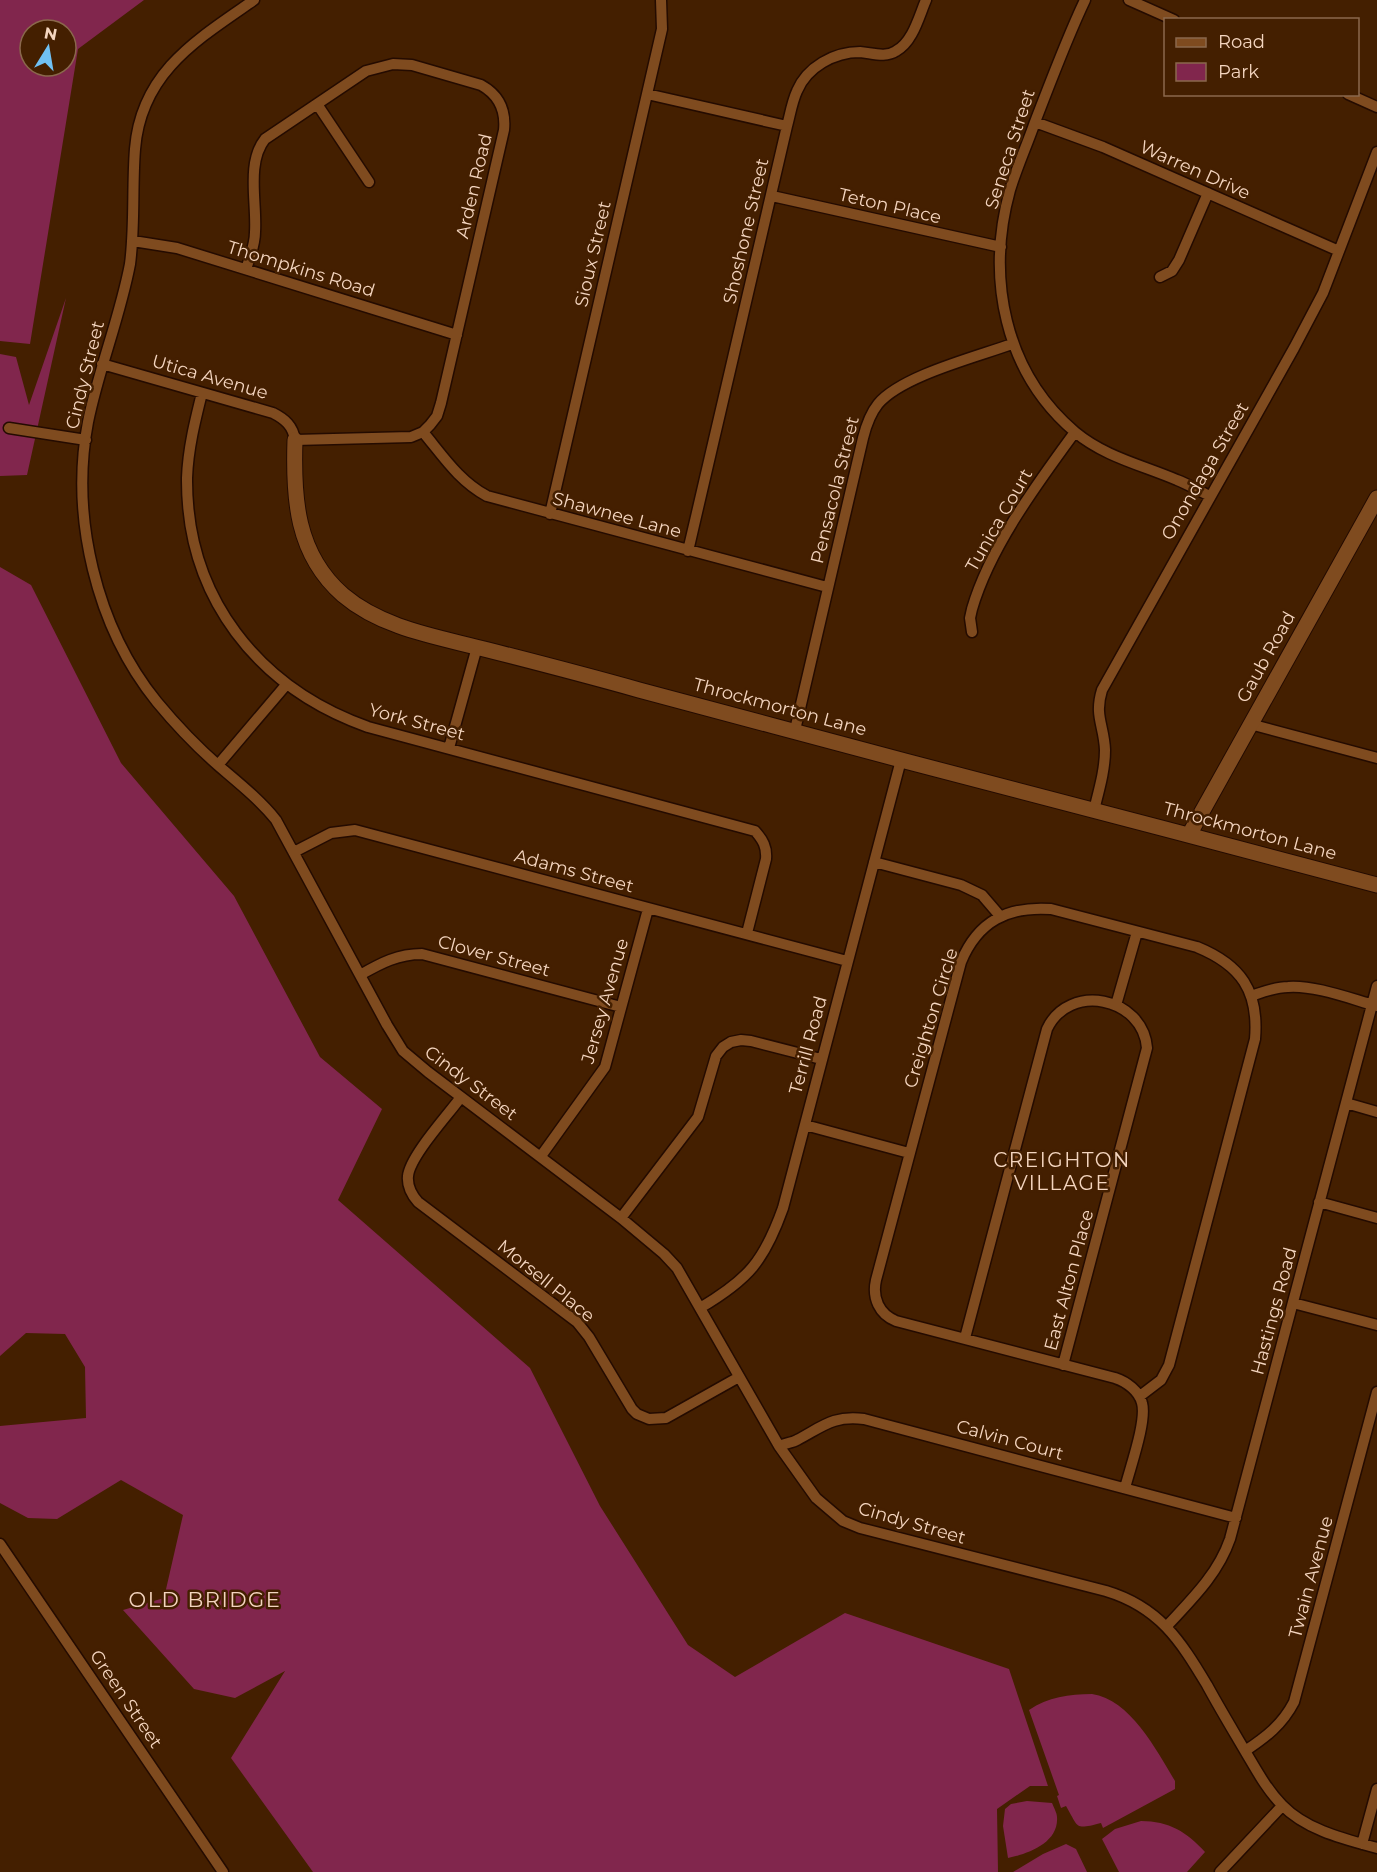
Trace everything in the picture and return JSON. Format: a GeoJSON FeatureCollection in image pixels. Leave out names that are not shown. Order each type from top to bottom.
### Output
{"type":"FeatureCollection","features":[{"type":"Feature","properties":{"kind":"street","name":"Cindy Street"},"geometry":{"type":"LineString","coordinates":[[254,0],[183,51],[153,90],[136,137],[133,241],[125,289],[102,364],[86,440],[83,487],[94,569],[109,617],[129,660],[155,700],[188,736],[263,804],[276,820],[403,1051],[460,1097],[621,1218],[664,1254],[700,1308],[779,1446],[816,1498],[843,1521],[860,1528],[1117,1595],[1140,1605],[1167,1626],[1187,1652],[1260,1776],[1282,1806],[1315,1827],[1377,1848]]}},
{"type":"Feature","properties":{"kind":"street","name":"Sioux Street"},"geometry":{"type":"LineString","coordinates":[[550,514],[662,29],[661,0]]}},
{"type":"Feature","properties":{"kind":"street","name":"Shoshone Street"},"geometry":{"type":"LineString","coordinates":[[688,551],[797,90],[812,71],[831,58],[846,53],[882,55],[894,53],[909,37],[926,0]]}},
{"type":"Feature","properties":{"kind":"street","name":"Seneca Street"},"geometry":{"type":"LineString","coordinates":[[1085,0],[1060,56],[1010,191],[1001,247],[1002,296],[1008,331],[1012,344],[1033,383],[1047,403],[1076,432],[1109,453],[1176,479],[1209,496]]}},
{"type":"Feature","properties":{"kind":"street"},"geometry":{"type":"LineString","coordinates":[[1129,0],[1170,18]]}},
{"type":"Feature","properties":{"kind":"street","name":"Arden Road"},"geometry":{"type":"LineString","coordinates":[[246,269],[255,238],[257,152],[265,139],[366,71],[384,66],[403,63],[428,69],[481,86],[493,94],[504,111],[504,130],[437,416],[423,432]]}},
{"type":"Feature","properties":{"kind":"street"},"geometry":{"type":"LineString","coordinates":[[647,94],[787,126]]}},
{"type":"Feature","properties":{"kind":"street"},"geometry":{"type":"LineString","coordinates":[[1352,96],[1377,107]]}},
{"type":"Feature","properties":{"kind":"street"},"geometry":{"type":"LineString","coordinates":[[317,104],[369,182]]}},
{"type":"Feature","properties":{"kind":"street","name":"Warren Drive"},"geometry":{"type":"LineString","coordinates":[[1035,122],[1103,147],[1339,251]]}},
{"type":"Feature","properties":{"kind":"street","name":"Onondaga Street"},"geometry":{"type":"LineString","coordinates":[[1094,810],[1105,758],[1104,739],[1098,713],[1102,690],[1323,293],[1377,152]]}},
{"type":"Feature","properties":{"kind":"street"},"geometry":{"type":"LineString","coordinates":[[1160,277],[1172,271],[1179,260],[1208,193]]}},
{"type":"Feature","properties":{"kind":"street","name":"Teton Place"},"geometry":{"type":"LineString","coordinates":[[772,196],[1001,247]]}},
{"type":"Feature","properties":{"kind":"street","name":"Thompkins Road"},"geometry":{"type":"LineString","coordinates":[[133,241],[177,248],[457,335]]}},
{"type":"Feature","properties":{"kind":"street","name":"Pensacola Street"},"geometry":{"type":"LineString","coordinates":[[795,730],[863,438],[872,413],[887,395],[910,380],[1012,344]]}},
{"type":"Feature","properties":{"kind":"street","name":"Utica Avenue"},"geometry":{"type":"LineString","coordinates":[[102,364],[273,412],[290,425],[295,440]]}},
{"type":"Feature","properties":{"kind":"street","name":"York Street"},"geometry":{"type":"LineString","coordinates":[[202,393],[192,432],[187,476],[194,540],[219,608],[249,649],[286,685],[319,706],[351,722],[755,831],[762,839],[766,859],[747,933]]}},
{"type":"Feature","properties":{"kind":"street"},"geometry":{"type":"LineString","coordinates":[[9,428],[86,440]]}},
{"type":"Feature","properties":{"kind":"street"},"geometry":{"type":"LineString","coordinates":[[295,440],[403,438],[423,432]]}},
{"type":"Feature","properties":{"kind":"street","name":"Shawnee Lane"},"geometry":{"type":"LineString","coordinates":[[423,432],[459,477],[473,488],[494,498],[827,587]]}},
{"type":"Feature","properties":{"kind":"street","name":"Tunica Court"},"geometry":{"type":"LineString","coordinates":[[972,632],[970,618],[974,601],[994,557],[1035,488],[1076,432]]}},
{"type":"Feature","properties":{"kind":"street","name":"Throckmorton Lane"},"geometry":{"type":"LineString","coordinates":[[295,440],[294,487],[300,525],[313,555],[331,583],[355,603],[381,619],[477,647],[1377,885]]}},
{"type":"Feature","properties":{"kind":"street","name":"Gaub Road"},"geometry":{"type":"LineString","coordinates":[[1189,835],[1377,498]]}},
{"type":"Feature","properties":{"kind":"street"},"geometry":{"type":"LineString","coordinates":[[449,748],[477,647]]}},
{"type":"Feature","properties":{"kind":"street"},"geometry":{"type":"LineString","coordinates":[[218,765],[286,685]]}},
{"type":"Feature","properties":{"kind":"street"},"geometry":{"type":"LineString","coordinates":[[1250,724],[1377,758]]}},
{"type":"Feature","properties":{"kind":"street","name":"Terrill Road"},"geometry":{"type":"LineString","coordinates":[[700,1308],[738,1283],[756,1265],[768,1246],[783,1208],[901,760]]}},
{"type":"Feature","properties":{"kind":"street","name":"Adams Street"},"geometry":{"type":"LineString","coordinates":[[294,852],[331,833],[354,830],[847,961]]}},
{"type":"Feature","properties":{"kind":"street"},"geometry":{"type":"LineString","coordinates":[[874,862],[961,885],[982,895],[1000,916]]}},
{"type":"Feature","properties":{"kind":"street","name":"Jersey Avenue"},"geometry":{"type":"LineString","coordinates":[[541,1156],[594,1086],[605,1067],[648,909]]}},
{"type":"Feature","properties":{"kind":"street","name":"Creighton Circle"},"geometry":{"type":"LineString","coordinates":[[1026,909],[1051,909],[1137,932],[1197,947],[1218,956],[1233,968],[1251,996],[1255,1010],[1255,1039],[1169,1365],[1161,1380],[1140,1396],[1122,1381],[890,1318],[882,1311],[875,1298],[876,1280],[961,962],[974,938],[1000,916],[1026,909]]}},
{"type":"Feature","properties":{"kind":"street"},"geometry":{"type":"LineString","coordinates":[[965,1338],[1047,1029],[1057,1013],[1071,1003],[1092,1001],[1116,1005],[1137,932]]}},
{"type":"Feature","properties":{"kind":"street","name":"Clover Street"},"geometry":{"type":"LineString","coordinates":[[360,975],[386,960],[405,954],[422,954],[621,1007]]}},
{"type":"Feature","properties":{"kind":"street"},"geometry":{"type":"LineString","coordinates":[[1251,996],[1290,986],[1375,1005]]}},
{"type":"Feature","properties":{"kind":"street","name":"Hastings Road"},"geometry":{"type":"LineString","coordinates":[[1167,1626],[1211,1578],[1226,1551],[1346,1103],[1375,1005],[1377,986]]}},
{"type":"Feature","properties":{"kind":"street","name":"East Alton Place"},"geometry":{"type":"LineString","coordinates":[[1063,1365],[1147,1048],[1139,1022],[1116,1005]]}},
{"type":"Feature","properties":{"kind":"street"},"geometry":{"type":"LineString","coordinates":[[621,1218],[698,1117],[712,1065],[723,1047],[731,1042],[751,1041],[821,1059]]}},
{"type":"Feature","properties":{"kind":"street","name":"Morsell Place"},"geometry":{"type":"LineString","coordinates":[[460,1097],[411,1166],[408,1184],[411,1194],[418,1202],[577,1322],[589,1337],[637,1414],[655,1420],[666,1418],[739,1377]]}},
{"type":"Feature","properties":{"kind":"street"},"geometry":{"type":"LineString","coordinates":[[1346,1103],[1377,1112]]}},
{"type":"Feature","properties":{"kind":"street"},"geometry":{"type":"LineString","coordinates":[[805,1125],[909,1153]]}},
{"type":"Feature","properties":{"kind":"street"},"geometry":{"type":"LineString","coordinates":[[1319,1202],[1377,1218]]}},
{"type":"Feature","properties":{"kind":"street"},"geometry":{"type":"LineString","coordinates":[[1293,1303],[1377,1325]]}},
{"type":"Feature","properties":{"kind":"street","name":"Twain Avenue"},"geometry":{"type":"LineString","coordinates":[[1245,1751],[1276,1729],[1294,1702],[1377,1392]]}},
{"type":"Feature","properties":{"kind":"street"},"geometry":{"type":"LineString","coordinates":[[1125,1488],[1143,1416],[1140,1396]]}},
{"type":"Feature","properties":{"kind":"street","name":"Calvin Court"},"geometry":{"type":"LineString","coordinates":[[779,1446],[795,1442],[833,1420],[854,1418],[1236,1518]]}},
{"type":"Feature","properties":{"kind":"street","name":"Green Street"},"geometry":{"type":"LineString","coordinates":[[0,1544],[224,1872]]}},
{"type":"Feature","properties":{"kind":"street"},"geometry":{"type":"LineString","coordinates":[[1362,1844],[1377,1789]]}},
{"type":"Feature","properties":{"kind":"street"},"geometry":{"type":"LineString","coordinates":[[1220,1872],[1282,1806]]}},
{"type":"Feature","properties":{"kind":"green space"},"geometry":{"type":"Polygon","coordinates":[[[0,0],[144,0],[78,49],[78,18],[18,18],[18,78],[73,78],[30,344],[0,341],[0,0]]]}},
{"type":"Feature","properties":{"kind":"green space"},"geometry":{"type":"Polygon","coordinates":[[[66,298],[27,475],[0,476],[0,354],[16,357],[29,405],[66,298]]]}},
{"type":"Feature","properties":{"kind":"green space"},"geometry":{"type":"Polygon","coordinates":[[[0,567],[31,585],[121,763],[234,896],[320,1057],[382,1109],[338,1200],[530,1368],[600,1506],[688,1645],[735,1677],[845,1613],[1009,1669],[1048,1786],[1030,1786],[997,1809],[998,1872],[313,1872],[231,1758],[285,1671],[235,1698],[194,1689],[123,1610],[164,1598],[183,1515],[121,1480],[57,1519],[28,1518],[0,1503],[0,1426],[86,1418],[85,1367],[65,1334],[26,1333],[0,1356],[0,567]]]}},
{"type":"Feature","properties":{"kind":"green space"},"geometry":{"type":"Polygon","coordinates":[[[1092,1694],[1106,1698],[1130,1716],[1151,1742],[1175,1781],[1175,1789],[1103,1828],[1101,1823],[1078,1825],[1066,1806],[1061,1808],[1057,1796],[1059,1795],[1029,1710],[1059,1697],[1092,1694]]]}},
{"type":"Feature","properties":{"kind":"green space"},"geometry":{"type":"Polygon","coordinates":[[[1027,1801],[1052,1803],[1057,1815],[1056,1826],[1053,1834],[1041,1846],[1008,1858],[1003,1826],[1005,1809],[1011,1804],[1027,1801]]]}},
{"type":"Feature","properties":{"kind":"green space"},"geometry":{"type":"Polygon","coordinates":[[[1141,1821],[1160,1823],[1177,1829],[1205,1852],[1187,1872],[1119,1872],[1102,1839],[1115,1829],[1141,1821]]]}},
{"type":"Feature","properties":{"kind":"green space"},"geometry":{"type":"Polygon","coordinates":[[[1066,1844],[1076,1849],[1087,1872],[1013,1872],[1043,1854],[1066,1844]]]}},
{"type":"Feature","properties":{"kind":"district","name":"CREIGHTON VILLAGE"},"geometry":{"type":"Point","coordinates":[1062,1172]}},
{"type":"Feature","properties":{"kind":"district","name":"OLD BRIDGE"},"geometry":{"type":"Point","coordinates":[205,1600]}}]}
